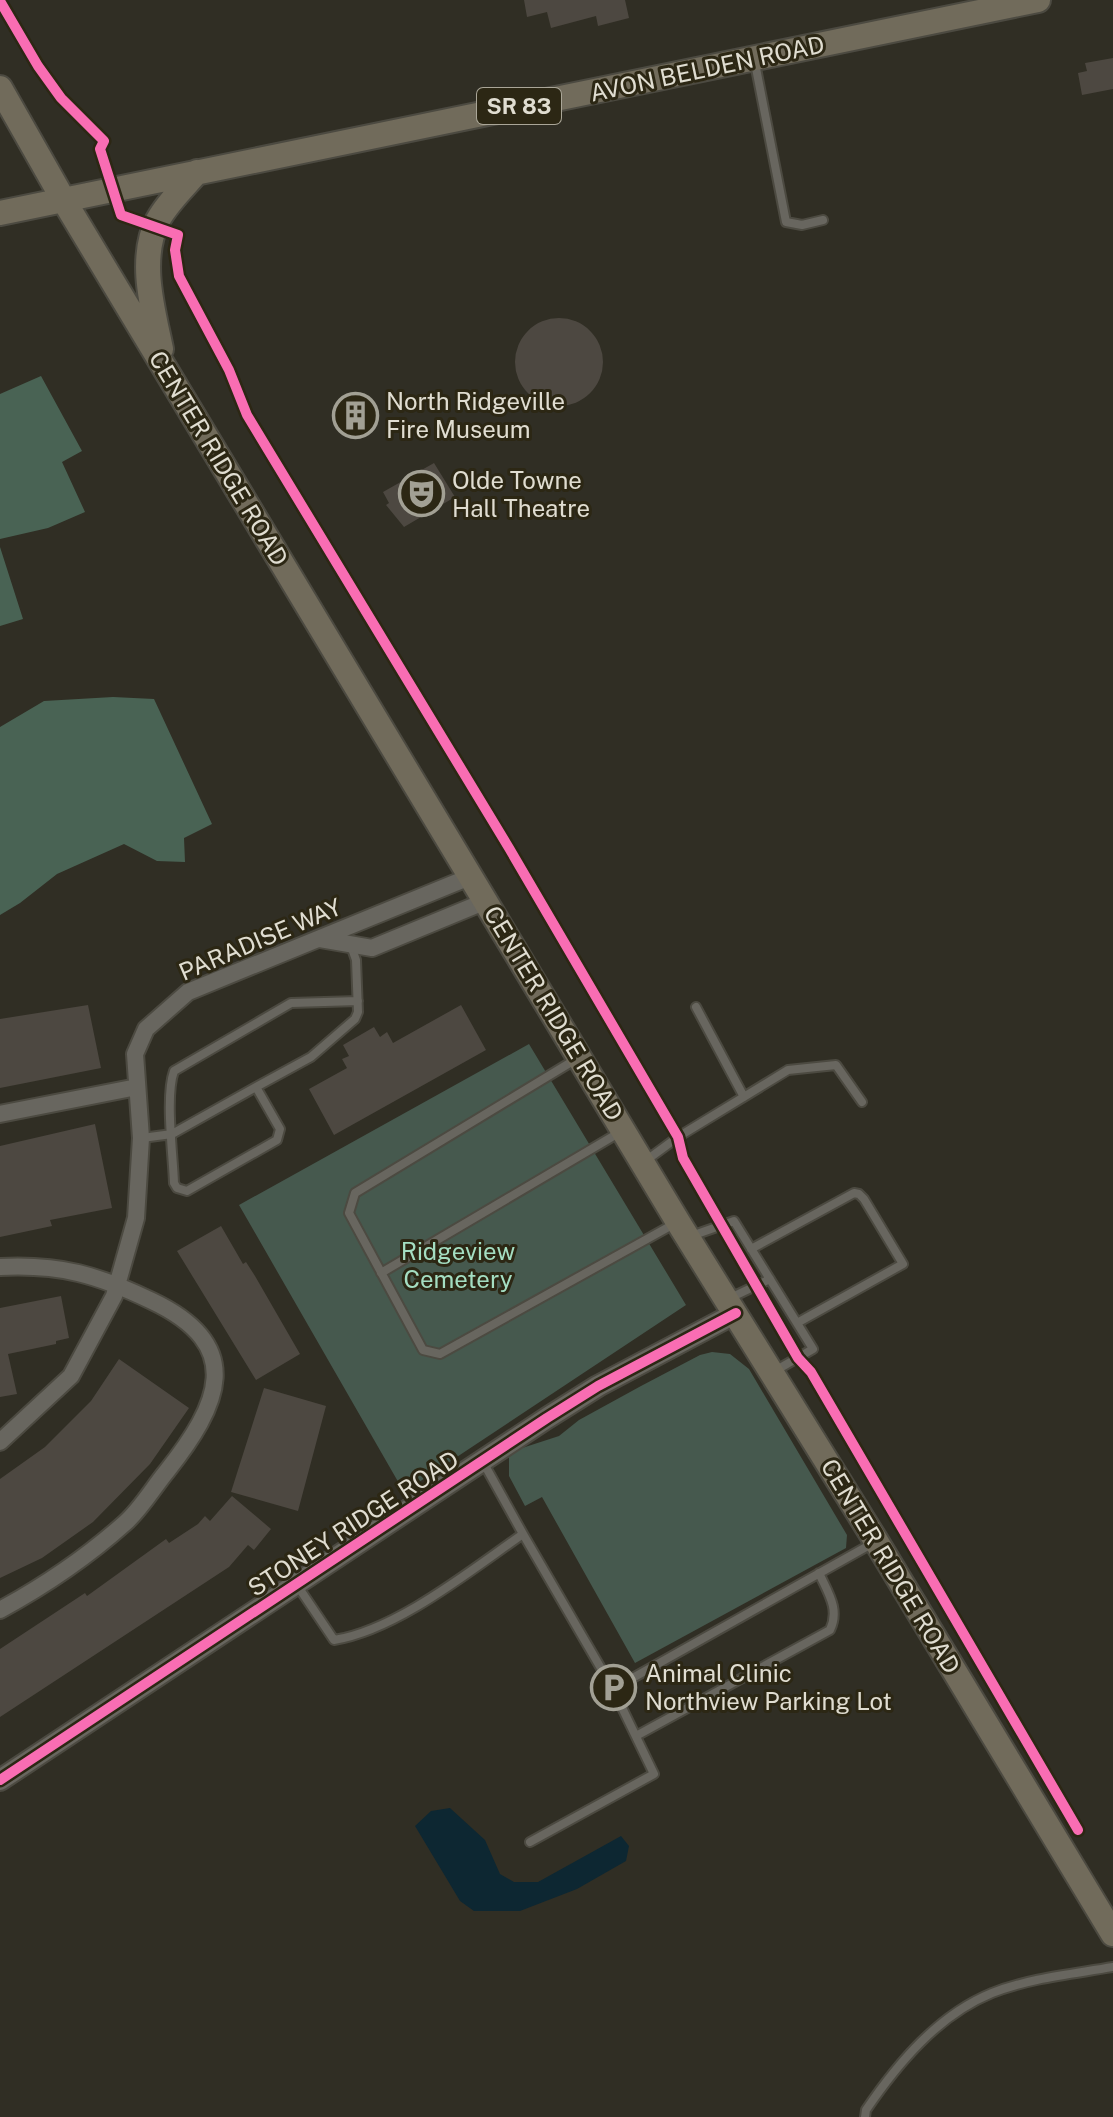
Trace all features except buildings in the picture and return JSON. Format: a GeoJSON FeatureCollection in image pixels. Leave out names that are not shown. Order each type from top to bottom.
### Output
{"type":"FeatureCollection","features":[{"type":"Feature","properties":{"kind":"main road","name":"AVON BELDEN ROAD"},"geometry":{"type":"LineString","coordinates":[[0,213],[1038,0]]}},
{"type":"Feature","properties":{"kind":"main road","name":"CENTER RIDGE ROAD"},"geometry":{"type":"LineString","coordinates":[[0,88],[164,368],[683,1230],[876,1541],[1113,1934]]}},
{"type":"Feature","properties":{"kind":"main road"},"geometry":{"type":"LineString","coordinates":[[164,368],[151,301],[150,248],[157,222],[197,172]]}},
{"type":"Feature","properties":{"kind":"street","name":"PARADISE WAY"},"geometry":{"type":"LineString","coordinates":[[0,1442],[71,1376],[114,1296],[136,1218],[141,1138],[135,1054],[146,1029],[188,992],[318,939],[347,936],[472,876]]}},
{"type":"Feature","properties":{"kind":"street"},"geometry":{"type":"LineString","coordinates":[[347,936],[372,948],[486,901]]}},
{"type":"Feature","properties":{"kind":"street"},"geometry":{"type":"LineString","coordinates":[[0,1114],[137,1087]]}},
{"type":"Feature","properties":{"kind":"street"},"geometry":{"type":"LineString","coordinates":[[0,1267],[39,1265],[82,1273],[117,1285],[174,1312],[197,1329],[210,1351],[216,1386],[211,1404],[194,1436],[127,1522],[44,1586],[0,1610]]}},
{"type":"Feature","properties":{"kind":"street","name":"STONEY RIDGE ROAD"},"geometry":{"type":"LineString","coordinates":[[0,1780],[598,1386],[732,1306]]}},
{"type":"Feature","properties":{"kind":"lane"},"geometry":{"type":"LineString","coordinates":[[754,58],[786,222],[802,225],[823,220]]}},
{"type":"Feature","properties":{"kind":"lane"},"geometry":{"type":"LineString","coordinates":[[141,1138],[172,1134],[318,1052],[355,1019],[358,1012],[356,960],[347,936]]}},
{"type":"Feature","properties":{"kind":"lane"},"geometry":{"type":"LineString","coordinates":[[256,1087],[280,1129],[277,1140],[187,1191],[177,1188],[174,1183],[172,1134],[171,1084],[174,1071],[291,1003],[358,1001]]}},
{"type":"Feature","properties":{"kind":"lane"},"geometry":{"type":"LineString","coordinates":[[696,1007],[744,1097]]}},
{"type":"Feature","properties":{"kind":"lane"},"geometry":{"type":"LineString","coordinates":[[580,1057],[355,1193],[349,1213],[423,1350],[440,1354],[683,1230],[734,1221],[813,1349],[773,1373]]}},
{"type":"Feature","properties":{"kind":"lane"},"geometry":{"type":"LineString","coordinates":[[644,1163],[678,1137],[788,1070],[836,1065],[862,1102]]}},
{"type":"Feature","properties":{"kind":"lane"},"geometry":{"type":"LineString","coordinates":[[381,1273],[624,1130]]}},
{"type":"Feature","properties":{"kind":"lane"},"geometry":{"type":"LineString","coordinates":[[751,1249],[859,1194],[903,1264],[797,1323]]}},
{"type":"Feature","properties":{"kind":"lane"},"geometry":{"type":"LineString","coordinates":[[732,1306],[770,1279]]}},
{"type":"Feature","properties":{"kind":"lane"},"geometry":{"type":"LineString","coordinates":[[483,1462],[613,1689],[654,1774],[530,1842]]}},
{"type":"Feature","properties":{"kind":"lane"},"geometry":{"type":"LineString","coordinates":[[296,1584],[334,1640],[354,1637],[431,1598],[523,1534]]}},
{"type":"Feature","properties":{"kind":"lane"},"geometry":{"type":"LineString","coordinates":[[613,1689],[876,1541]]}},
{"type":"Feature","properties":{"kind":"lane"},"geometry":{"type":"LineString","coordinates":[[636,1736],[830,1630],[835,1620],[835,1609],[819,1573]]}},
{"type":"Feature","properties":{"kind":"lane"},"geometry":{"type":"LineString","coordinates":[[865,2117],[866,2110],[892,2072],[944,2020],[991,1993],[1042,1979],[1113,1967]]}},
{"type":"Feature","properties":{"kind":"green space"},"geometry":{"type":"Polygon","coordinates":[[[41,376],[82,451],[62,462],[85,512],[48,528],[0,539],[0,394],[41,376]]]}},
{"type":"Feature","properties":{"kind":"green space"},"geometry":{"type":"Polygon","coordinates":[[[0,547],[23,619],[0,626],[0,547]]]}},
{"type":"Feature","properties":{"kind":"green space"},"geometry":{"type":"Polygon","coordinates":[[[113,697],[154,699],[212,824],[184,838],[185,862],[157,861],[124,844],[57,874],[0,915],[0,727],[44,701],[113,697]]]}},
{"type":"Feature","properties":{"kind":"green space","name":"Ridgeview Cemetery"},"geometry":{"type":"Polygon","coordinates":[[[529,1044],[686,1305],[404,1492],[239,1205],[529,1044]]]}},
{"type":"Feature","properties":{"kind":"green space"},"geometry":{"type":"Polygon","coordinates":[[[712,1352],[730,1354],[749,1369],[847,1535],[846,1548],[635,1663],[542,1497],[525,1506],[509,1476],[509,1457],[519,1449],[559,1436],[579,1420],[700,1355],[712,1352]]]}},
{"type":"Feature","properties":{"kind":"water"},"geometry":{"type":"Polygon","coordinates":[[[450,1808],[485,1840],[500,1874],[514,1882],[538,1882],[621,1836],[629,1846],[626,1861],[577,1889],[520,1911],[474,1911],[460,1901],[415,1826],[431,1811],[450,1808]]]}},
{"type":"Feature","properties":{"kind":"cycle path"},"geometry":{"type":"LineString","coordinates":[[0,1],[38,66],[61,98],[104,141],[100,149],[121,215],[178,235],[175,250],[179,276],[229,370],[247,415],[509,848],[678,1137],[683,1158],[798,1358],[811,1372],[1078,1830]]}},
{"type":"Feature","properties":{"kind":"cycle path"},"geometry":{"type":"LineString","coordinates":[[0,1780],[547,1418],[598,1386],[736,1313]]}},
{"type":"Feature","properties":{"kind":"place","name":"North Ridgeville Fire Museum"},"geometry":{"type":"Point","coordinates":[355,415]}},
{"type":"Feature","properties":{"kind":"place","name":"Olde Towne Hall Theatre"},"geometry":{"type":"Point","coordinates":[421,494]}},
{"type":"Feature","properties":{"kind":"place","name":"Animal Clinic Northview Parking Lot"},"geometry":{"type":"Point","coordinates":[614,1687]}}]}
